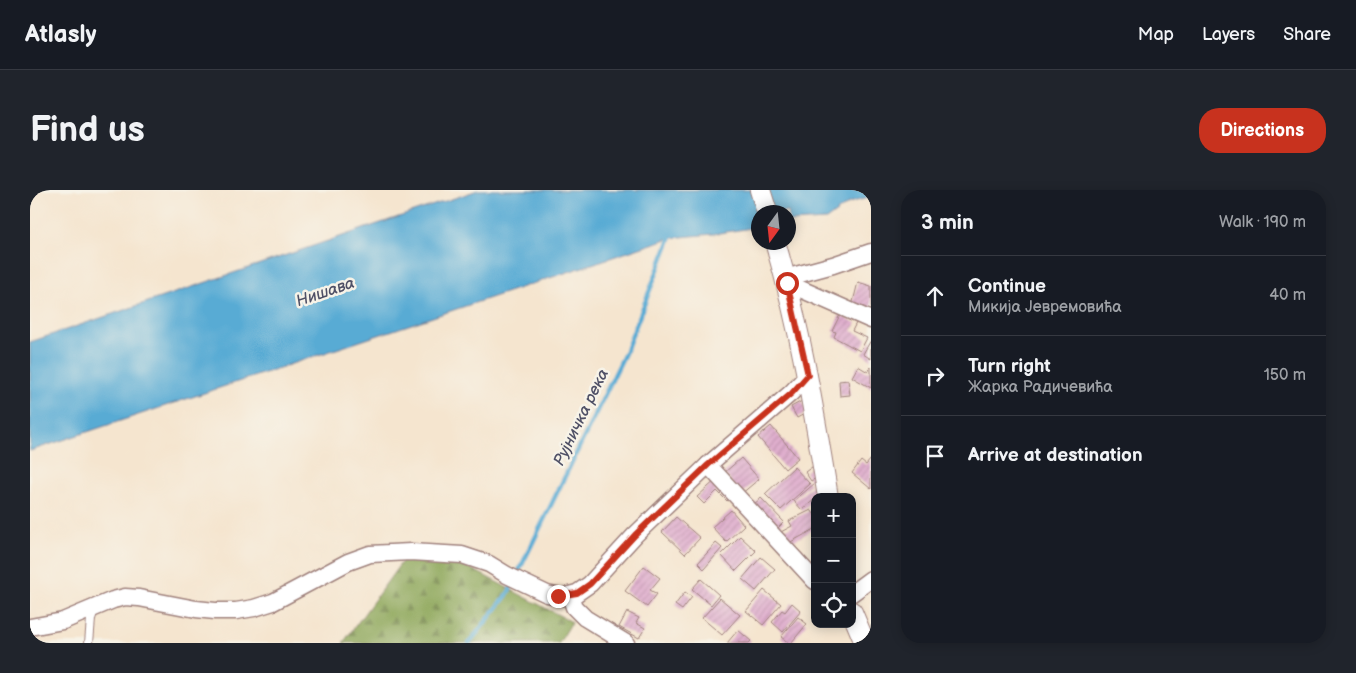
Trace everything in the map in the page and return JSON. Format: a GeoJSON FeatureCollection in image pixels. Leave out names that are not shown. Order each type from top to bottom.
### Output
{"type":"FeatureCollection","features":[{"type":"Feature","properties":{"kind":"street"},"geometry":{"type":"LineString","coordinates":[[760,190],[765,205]]}},
{"type":"Feature","properties":{"kind":"street"},"geometry":{"type":"LineString","coordinates":[[777,250],[808,375],[827,493]]}},
{"type":"Feature","properties":{"kind":"street"},"geometry":{"type":"LineString","coordinates":[[786,280],[871,252]]}},
{"type":"Feature","properties":{"kind":"street"},"geometry":{"type":"LineString","coordinates":[[786,280],[871,320]]}},
{"type":"Feature","properties":{"kind":"street"},"geometry":{"type":"LineString","coordinates":[[30,627],[63,621],[113,600],[124,598],[139,598],[215,612],[254,608],[273,602],[348,562],[370,554],[425,552],[462,554],[488,564],[507,576],[547,594],[558,596],[577,593],[590,584],[635,535],[708,465],[792,393],[808,375]]}},
{"type":"Feature","properties":{"kind":"street"},"geometry":{"type":"LineString","coordinates":[[708,465],[811,577]]}},
{"type":"Feature","properties":{"kind":"street"},"geometry":{"type":"LineString","coordinates":[[856,590],[871,579]]}},
{"type":"Feature","properties":{"kind":"street"},"geometry":{"type":"LineString","coordinates":[[570,595],[574,607],[585,618],[626,643]]}},
{"type":"Feature","properties":{"kind":"street"},"geometry":{"type":"LineString","coordinates":[[856,622],[865,643]]}},
{"type":"Feature","properties":{"kind":"lane"},"geometry":{"type":"LineString","coordinates":[[89,643],[94,609]]}},
{"type":"Feature","properties":{"kind":"green space"},"geometry":{"type":"Polygon","coordinates":[[[403,560],[449,563],[470,568],[572,622],[559,643],[343,643],[403,560]]]}},
{"type":"Feature","properties":{"kind":"water","name":"Нишава"},"geometry":{"type":"Polygon","coordinates":[[[478,190],[871,190],[871,197],[849,203],[826,220],[796,222],[796,205],[751,205],[751,228],[670,238],[30,451],[30,342],[478,190]]]}},
{"type":"Feature","properties":{"kind":"building"},"geometry":{"type":"Polygon","coordinates":[[[858,282],[871,286],[871,312],[852,306],[858,282]]]}},
{"type":"Feature","properties":{"kind":"building"},"geometry":{"type":"Polygon","coordinates":[[[840,315],[856,323],[852,331],[867,338],[860,351],[834,337],[836,332],[832,331],[840,315]]]}},
{"type":"Feature","properties":{"kind":"building"},"geometry":{"type":"Polygon","coordinates":[[[871,340],[871,359],[863,354],[871,340]]]}},
{"type":"Feature","properties":{"kind":"building"},"geometry":{"type":"Polygon","coordinates":[[[858,366],[868,372],[871,367],[871,388],[852,377],[858,366]]]}},
{"type":"Feature","properties":{"kind":"building"},"geometry":{"type":"Polygon","coordinates":[[[848,380],[850,395],[840,396],[839,381],[848,380]]]}},
{"type":"Feature","properties":{"kind":"building"},"geometry":{"type":"Polygon","coordinates":[[[802,401],[808,412],[797,418],[791,407],[802,401]]]}},
{"type":"Feature","properties":{"kind":"building"},"geometry":{"type":"Polygon","coordinates":[[[771,426],[798,458],[785,469],[758,437],[771,426]]]}},
{"type":"Feature","properties":{"kind":"building"},"geometry":{"type":"Polygon","coordinates":[[[741,458],[759,479],[741,494],[724,473],[741,458]]]}},
{"type":"Feature","properties":{"kind":"building"},"geometry":{"type":"Polygon","coordinates":[[[871,459],[871,489],[852,473],[861,461],[866,465],[871,459]]]}},
{"type":"Feature","properties":{"kind":"building"},"geometry":{"type":"Polygon","coordinates":[[[816,464],[823,474],[811,481],[805,472],[816,464]]]}},
{"type":"Feature","properties":{"kind":"building"},"geometry":{"type":"Polygon","coordinates":[[[794,467],[810,484],[781,510],[765,494],[794,467]]]}},
{"type":"Feature","properties":{"kind":"building"},"geometry":{"type":"Polygon","coordinates":[[[717,479],[733,495],[727,501],[717,491],[704,504],[697,497],[717,479]]]}},
{"type":"Feature","properties":{"kind":"building"},"geometry":{"type":"Polygon","coordinates":[[[815,483],[823,492],[811,493],[811,502],[802,510],[794,501],[815,483]]]}},
{"type":"Feature","properties":{"kind":"building"},"geometry":{"type":"Polygon","coordinates":[[[761,498],[784,522],[776,530],[753,505],[761,498]]]}},
{"type":"Feature","properties":{"kind":"building"},"geometry":{"type":"Polygon","coordinates":[[[731,510],[744,525],[726,542],[712,527],[731,510]]]}},
{"type":"Feature","properties":{"kind":"building"},"geometry":{"type":"Polygon","coordinates":[[[811,510],[811,531],[785,545],[779,533],[792,526],[789,521],[811,510]]]}},
{"type":"Feature","properties":{"kind":"building"},"geometry":{"type":"Polygon","coordinates":[[[676,517],[700,538],[685,554],[662,532],[676,517]]]}},
{"type":"Feature","properties":{"kind":"building"},"geometry":{"type":"Polygon","coordinates":[[[740,536],[756,551],[736,571],[721,555],[740,536]]]}},
{"type":"Feature","properties":{"kind":"building"},"geometry":{"type":"Polygon","coordinates":[[[716,543],[722,548],[704,569],[698,563],[716,543]]]}},
{"type":"Feature","properties":{"kind":"building"},"geometry":{"type":"Polygon","coordinates":[[[761,557],[775,569],[756,591],[742,579],[761,557]]]}},
{"type":"Feature","properties":{"kind":"building"},"geometry":{"type":"Polygon","coordinates":[[[644,566],[660,578],[650,590],[657,594],[647,607],[625,591],[644,566]]]}},
{"type":"Feature","properties":{"kind":"building"},"geometry":{"type":"Polygon","coordinates":[[[701,579],[719,595],[711,605],[692,589],[701,579]]]}},
{"type":"Feature","properties":{"kind":"building"},"geometry":{"type":"Polygon","coordinates":[[[764,590],[781,604],[763,625],[746,611],[764,590]]]}},
{"type":"Feature","properties":{"kind":"building"},"geometry":{"type":"Polygon","coordinates":[[[685,592],[692,597],[682,610],[675,605],[685,592]]]}},
{"type":"Feature","properties":{"kind":"building"},"geometry":{"type":"Polygon","coordinates":[[[720,598],[740,615],[722,635],[702,618],[720,598]]]}},
{"type":"Feature","properties":{"kind":"building"},"geometry":{"type":"Polygon","coordinates":[[[792,603],[801,611],[783,632],[772,622],[782,610],[785,612],[792,603]]]}},
{"type":"Feature","properties":{"kind":"building"},"geometry":{"type":"Polygon","coordinates":[[[627,612],[639,618],[636,623],[645,628],[639,638],[619,627],[627,612]]]}},
{"type":"Feature","properties":{"kind":"building"},"geometry":{"type":"Polygon","coordinates":[[[798,617],[807,624],[789,643],[781,637],[798,617]]]}},
{"type":"Feature","properties":{"kind":"building"},"geometry":{"type":"Polygon","coordinates":[[[738,630],[751,641],[749,643],[727,643],[738,630]]]}},
{"type":"Feature","properties":{"kind":"waterway","name":"Рујничка река"},"geometry":{"type":"LineString","coordinates":[[517,575],[625,353],[672,234]]}},
{"type":"Feature","properties":{"kind":"waterway","name":"Рујничка река"},"geometry":{"type":"LineString","coordinates":[[469,643],[507,595],[514,582]]}},
{"type":"Feature","properties":{"kind":"route"},"geometry":{"type":"LineString","coordinates":[[558,596],[577,593],[590,584],[635,535],[708,465],[792,393],[808,375],[787,283]]}}]}
